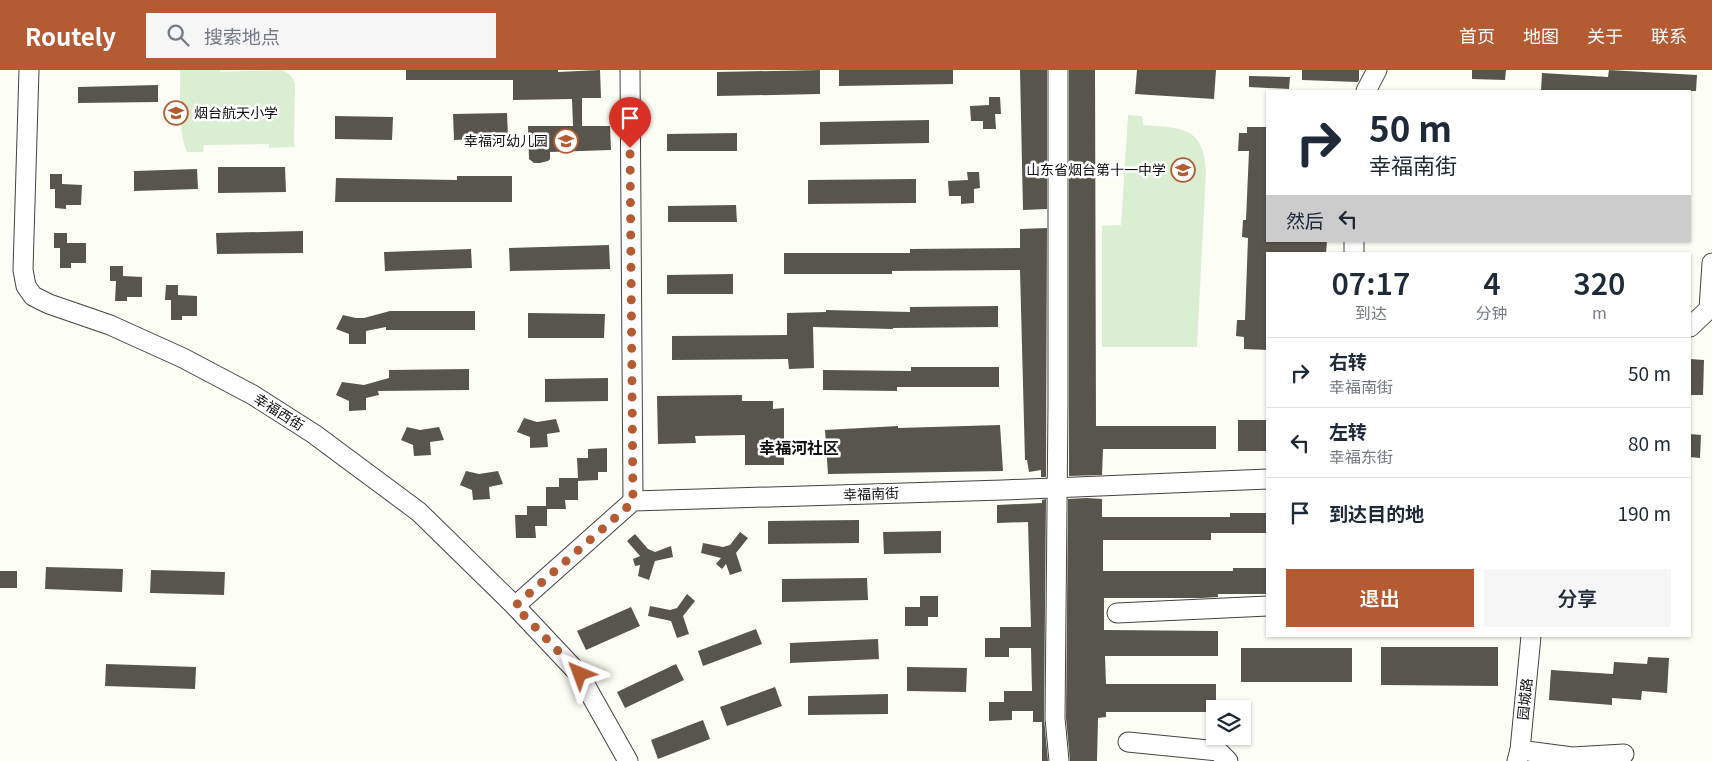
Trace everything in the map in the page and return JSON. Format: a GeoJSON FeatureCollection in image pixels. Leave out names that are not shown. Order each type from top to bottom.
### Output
{"type":"FeatureCollection","features":[{"type":"Feature","properties":{"kind":"street","name":"幸福西街"},"geometry":{"type":"LineString","coordinates":[[29,70],[24,270],[26,286],[32,296],[49,304],[110,324],[183,358],[253,395],[314,434],[419,512],[515,606],[580,674],[628,761]]}},
{"type":"Feature","properties":{"kind":"street"},"geometry":{"type":"LineString","coordinates":[[515,606],[633,502],[630,70]]}},
{"type":"Feature","properties":{"kind":"street"},"geometry":{"type":"LineString","coordinates":[[1058,70],[1058,405],[1055,718],[1058,761]]}},
{"type":"Feature","properties":{"kind":"street"},"geometry":{"type":"LineString","coordinates":[[1367,90],[1377,70]]}},
{"type":"Feature","properties":{"kind":"street"},"geometry":{"type":"LineString","coordinates":[[1691,327],[1709,309],[1712,263]]}},
{"type":"Feature","properties":{"kind":"street","name":"幸福南街"},"geometry":{"type":"LineString","coordinates":[[633,502],[1266,480]]}},
{"type":"Feature","properties":{"kind":"street"},"geometry":{"type":"LineString","coordinates":[[1118,613],[1266,606]]}},
{"type":"Feature","properties":{"kind":"street","name":"园城路"},"geometry":{"type":"LineString","coordinates":[[1518,755],[1531,637]]}},
{"type":"Feature","properties":{"kind":"street"},"geometry":{"type":"LineString","coordinates":[[1128,742],[1218,751],[1228,761]]}},
{"type":"Feature","properties":{"kind":"street"},"geometry":{"type":"LineString","coordinates":[[1518,755],[1572,757],[1624,754]]}},
{"type":"Feature","properties":{"kind":"green space"},"geometry":{"type":"Polygon","coordinates":[[[180,70],[220,70],[220,72],[282,70],[287,73],[295,84],[294,147],[269,148],[269,144],[204,145],[203,152],[187,152],[182,133],[180,112],[180,70]]]}},
{"type":"Feature","properties":{"kind":"green space"},"geometry":{"type":"Polygon","coordinates":[[[1128,115],[1142,116],[1143,125],[1169,127],[1188,132],[1201,145],[1206,171],[1197,347],[1102,347],[1102,226],[1121,225],[1128,115]]]}},
{"type":"Feature","properties":{"kind":"building"},"geometry":{"type":"Polygon","coordinates":[[[406,70],[558,70],[558,72],[600,70],[601,98],[582,98],[582,126],[610,126],[611,150],[550,152],[550,159],[548,161],[534,163],[529,159],[528,126],[573,126],[572,99],[513,100],[513,80],[406,80],[406,70]]]}},
{"type":"Feature","properties":{"kind":"building"},"geometry":{"type":"Polygon","coordinates":[[[820,70],[820,94],[717,96],[717,72],[820,70]]]}},
{"type":"Feature","properties":{"kind":"building"},"geometry":{"type":"Polygon","coordinates":[[[839,70],[953,70],[953,84],[839,86],[839,70]]]}},
{"type":"Feature","properties":{"kind":"building"},"geometry":{"type":"Polygon","coordinates":[[[1020,70],[1047,70],[1047,209],[1023,210],[1020,70]]]}},
{"type":"Feature","properties":{"kind":"building"},"geometry":{"type":"Polygon","coordinates":[[[1069,70],[1095,70],[1096,426],[1216,426],[1216,449],[1103,449],[1102,475],[1069,476],[1069,70]]]}},
{"type":"Feature","properties":{"kind":"building"},"geometry":{"type":"Polygon","coordinates":[[[1137,70],[1216,70],[1214,99],[1135,94],[1137,70]]]}},
{"type":"Feature","properties":{"kind":"building"},"geometry":{"type":"Polygon","coordinates":[[[1302,70],[1359,70],[1359,80],[1358,82],[1302,80],[1302,70]]]}},
{"type":"Feature","properties":{"kind":"building"},"geometry":{"type":"Polygon","coordinates":[[[1472,70],[1506,70],[1505,80],[1472,79],[1472,70]]]}},
{"type":"Feature","properties":{"kind":"building"},"geometry":{"type":"Polygon","coordinates":[[[1609,70],[1697,75],[1696,91],[1541,90],[1542,73],[1608,77],[1609,70]]]}},
{"type":"Feature","properties":{"kind":"building"},"geometry":{"type":"Polygon","coordinates":[[[1249,76],[1290,77],[1289,89],[1249,87],[1249,76]]]}},
{"type":"Feature","properties":{"kind":"building"},"geometry":{"type":"Polygon","coordinates":[[[158,85],[158,102],[78,103],[78,87],[158,85]]]}},
{"type":"Feature","properties":{"kind":"building"},"geometry":{"type":"Polygon","coordinates":[[[989,97],[1000,97],[1001,114],[995,114],[996,129],[983,129],[983,121],[971,121],[970,106],[989,105],[989,97]]]}},
{"type":"Feature","properties":{"kind":"building"},"geometry":{"type":"Polygon","coordinates":[[[507,113],[508,138],[454,140],[453,114],[507,113]]]}},
{"type":"Feature","properties":{"kind":"building"},"geometry":{"type":"Polygon","coordinates":[[[335,116],[393,117],[392,140],[335,139],[335,116]]]}},
{"type":"Feature","properties":{"kind":"building"},"geometry":{"type":"Polygon","coordinates":[[[929,120],[929,143],[820,145],[820,122],[929,120]]]}},
{"type":"Feature","properties":{"kind":"building"},"geometry":{"type":"Polygon","coordinates":[[[1247,127],[1266,127],[1266,242],[1327,242],[1326,252],[1266,252],[1266,350],[1244,349],[1244,337],[1236,336],[1237,320],[1245,320],[1248,238],[1242,237],[1243,220],[1246,220],[1249,151],[1238,151],[1239,133],[1247,133],[1247,127]]]}},
{"type":"Feature","properties":{"kind":"building"},"geometry":{"type":"Polygon","coordinates":[[[737,133],[737,151],[667,151],[667,134],[737,133]]]}},
{"type":"Feature","properties":{"kind":"building"},"geometry":{"type":"Polygon","coordinates":[[[218,167],[285,167],[286,192],[218,193],[218,167]]]}},
{"type":"Feature","properties":{"kind":"building"},"geometry":{"type":"Polygon","coordinates":[[[197,169],[198,189],[134,191],[134,171],[197,169]]]}},
{"type":"Feature","properties":{"kind":"building"},"geometry":{"type":"Polygon","coordinates":[[[967,172],[979,172],[980,188],[974,189],[974,203],[961,204],[961,196],[949,196],[948,181],[968,180],[967,172]]]}},
{"type":"Feature","properties":{"kind":"building"},"geometry":{"type":"Polygon","coordinates":[[[50,174],[62,174],[62,184],[82,185],[81,205],[66,205],[66,209],[55,208],[55,189],[50,189],[50,174]]]}},
{"type":"Feature","properties":{"kind":"building"},"geometry":{"type":"Polygon","coordinates":[[[457,176],[512,176],[512,202],[335,202],[336,178],[457,180],[457,176]]]}},
{"type":"Feature","properties":{"kind":"building"},"geometry":{"type":"Polygon","coordinates":[[[916,179],[916,203],[808,204],[808,180],[916,179]]]}},
{"type":"Feature","properties":{"kind":"building"},"geometry":{"type":"Polygon","coordinates":[[[736,205],[737,222],[668,222],[668,206],[736,205]]]}},
{"type":"Feature","properties":{"kind":"building"},"geometry":{"type":"Polygon","coordinates":[[[1047,228],[1046,477],[1041,477],[1041,470],[1029,472],[1027,460],[1025,460],[1020,270],[892,271],[892,274],[784,274],[784,253],[910,253],[910,249],[1020,248],[1020,229],[1047,228]]]}},
{"type":"Feature","properties":{"kind":"building"},"geometry":{"type":"Polygon","coordinates":[[[303,231],[303,253],[217,254],[216,233],[303,231]]]}},
{"type":"Feature","properties":{"kind":"building"},"geometry":{"type":"Polygon","coordinates":[[[54,233],[67,233],[67,243],[86,243],[86,263],[71,263],[71,268],[60,268],[60,248],[54,248],[54,233]]]}},
{"type":"Feature","properties":{"kind":"building"},"geometry":{"type":"Polygon","coordinates":[[[609,245],[610,269],[510,271],[509,248],[609,245]]]}},
{"type":"Feature","properties":{"kind":"building"},"geometry":{"type":"Polygon","coordinates":[[[471,249],[472,268],[385,271],[384,252],[471,249]]]}},
{"type":"Feature","properties":{"kind":"building"},"geometry":{"type":"Polygon","coordinates":[[[110,266],[123,266],[123,276],[142,277],[142,297],[127,297],[127,301],[115,301],[116,281],[110,281],[110,266]]]}},
{"type":"Feature","properties":{"kind":"building"},"geometry":{"type":"Polygon","coordinates":[[[733,274],[733,294],[667,294],[667,275],[733,274]]]}},
{"type":"Feature","properties":{"kind":"building"},"geometry":{"type":"Polygon","coordinates":[[[166,285],[178,285],[178,295],[197,296],[197,316],[182,316],[182,320],[171,320],[171,300],[165,300],[166,285]]]}},
{"type":"Feature","properties":{"kind":"building"},"geometry":{"type":"Polygon","coordinates":[[[998,306],[998,327],[893,329],[813,327],[814,368],[789,369],[788,359],[672,360],[672,336],[787,335],[787,313],[826,312],[826,310],[910,312],[910,307],[998,306]]]}},
{"type":"Feature","properties":{"kind":"building"},"geometry":{"type":"Polygon","coordinates":[[[390,311],[475,311],[475,330],[386,330],[386,327],[366,331],[366,344],[349,344],[349,334],[336,329],[343,315],[364,318],[390,311]]]}},
{"type":"Feature","properties":{"kind":"building"},"geometry":{"type":"Polygon","coordinates":[[[528,313],[605,314],[604,338],[528,338],[528,313]]]}},
{"type":"Feature","properties":{"kind":"building"},"geometry":{"type":"Polygon","coordinates":[[[1691,359],[1704,360],[1703,395],[1691,395],[1691,359]]]}},
{"type":"Feature","properties":{"kind":"building"},"geometry":{"type":"Polygon","coordinates":[[[911,367],[999,367],[999,387],[897,387],[897,391],[823,390],[823,370],[911,371],[911,367]]]}},
{"type":"Feature","properties":{"kind":"building"},"geometry":{"type":"Polygon","coordinates":[[[469,369],[469,390],[378,391],[379,395],[366,398],[366,410],[349,411],[349,401],[336,395],[342,382],[364,385],[389,378],[389,370],[469,369]]]}},
{"type":"Feature","properties":{"kind":"building"},"geometry":{"type":"Polygon","coordinates":[[[608,378],[608,401],[545,402],[545,379],[608,378]]]}},
{"type":"Feature","properties":{"kind":"building"},"geometry":{"type":"Polygon","coordinates":[[[742,395],[742,401],[773,401],[773,409],[784,408],[784,465],[745,465],[745,435],[695,436],[696,443],[658,444],[657,396],[742,395]]]}},
{"type":"Feature","properties":{"kind":"building"},"geometry":{"type":"Polygon","coordinates":[[[524,418],[537,422],[556,419],[560,432],[547,434],[548,447],[530,448],[530,437],[517,432],[524,418]]]}},
{"type":"Feature","properties":{"kind":"building"},"geometry":{"type":"Polygon","coordinates":[[[1238,420],[1266,420],[1266,451],[1238,451],[1238,420]]]}},
{"type":"Feature","properties":{"kind":"building"},"geometry":{"type":"Polygon","coordinates":[[[1000,425],[1003,471],[828,474],[825,430],[898,426],[898,428],[1000,425]]]}},
{"type":"Feature","properties":{"kind":"building"},"geometry":{"type":"Polygon","coordinates":[[[407,427],[420,430],[439,427],[444,440],[430,442],[431,455],[414,456],[413,445],[401,440],[407,427]]]}},
{"type":"Feature","properties":{"kind":"building"},"geometry":{"type":"Polygon","coordinates":[[[1691,434],[1701,435],[1700,458],[1691,457],[1691,434]]]}},
{"type":"Feature","properties":{"kind":"building"},"geometry":{"type":"Polygon","coordinates":[[[607,448],[607,472],[598,472],[598,480],[578,481],[578,500],[565,500],[566,509],[547,509],[547,526],[535,526],[536,538],[516,538],[515,515],[527,515],[527,506],[546,506],[546,487],[559,487],[559,478],[578,478],[577,458],[588,458],[588,449],[607,448]]]}},
{"type":"Feature","properties":{"kind":"building"},"geometry":{"type":"Polygon","coordinates":[[[466,471],[479,474],[498,471],[503,484],[489,487],[490,499],[473,500],[472,490],[460,485],[466,471]]]}},
{"type":"Feature","properties":{"kind":"building"},"geometry":{"type":"Polygon","coordinates":[[[1046,499],[1044,718],[1048,761],[1042,761],[1042,722],[1033,722],[1033,711],[1012,711],[1012,720],[989,721],[989,702],[1004,702],[1004,691],[1032,691],[1031,648],[1009,648],[1009,657],[985,657],[985,638],[1000,638],[1000,627],[1031,627],[1028,522],[997,523],[997,505],[1042,503],[1042,500],[1046,499]]]}},
{"type":"Feature","properties":{"kind":"building"},"geometry":{"type":"Polygon","coordinates":[[[1068,499],[1102,499],[1102,517],[1230,517],[1230,513],[1266,513],[1266,533],[1211,533],[1211,540],[1103,540],[1103,571],[1233,571],[1233,568],[1266,568],[1266,594],[1218,594],[1218,597],[1202,598],[1104,598],[1104,630],[1218,631],[1218,656],[1105,656],[1106,684],[1216,684],[1216,700],[1206,700],[1206,712],[1106,712],[1106,717],[1098,718],[1097,761],[1070,761],[1066,718],[1068,499]]]}},
{"type":"Feature","properties":{"kind":"building"},"geometry":{"type":"Polygon","coordinates":[[[859,520],[859,543],[768,544],[768,521],[859,520]]]}},
{"type":"Feature","properties":{"kind":"building"},"geometry":{"type":"Polygon","coordinates":[[[941,531],[941,553],[884,554],[883,532],[941,531]]]}},
{"type":"Feature","properties":{"kind":"building"},"geometry":{"type":"Polygon","coordinates":[[[740,532],[748,538],[736,553],[742,571],[730,575],[726,564],[722,569],[716,564],[721,558],[701,553],[703,543],[723,547],[730,545],[740,532]]]}},
{"type":"Feature","properties":{"kind":"building"},"geometry":{"type":"Polygon","coordinates":[[[635,534],[648,549],[655,552],[671,546],[673,557],[655,561],[649,580],[638,576],[640,565],[635,566],[633,559],[640,556],[627,541],[635,534]]]}},
{"type":"Feature","properties":{"kind":"building"},"geometry":{"type":"Polygon","coordinates":[[[46,567],[123,569],[122,592],[45,589],[46,567]]]}},
{"type":"Feature","properties":{"kind":"building"},"geometry":{"type":"Polygon","coordinates":[[[151,570],[225,572],[224,595],[150,593],[151,570]]]}},
{"type":"Feature","properties":{"kind":"building"},"geometry":{"type":"Polygon","coordinates":[[[0,571],[17,571],[17,588],[0,588],[0,571]]]}},
{"type":"Feature","properties":{"kind":"building"},"geometry":{"type":"Polygon","coordinates":[[[867,578],[868,600],[782,602],[782,579],[867,578]]]}},
{"type":"Feature","properties":{"kind":"building"},"geometry":{"type":"Polygon","coordinates":[[[687,594],[695,601],[683,616],[689,634],[677,638],[671,621],[648,616],[650,606],[670,610],[677,608],[687,594]]]}},
{"type":"Feature","properties":{"kind":"building"},"geometry":{"type":"Polygon","coordinates":[[[920,596],[938,596],[938,617],[928,617],[928,626],[905,626],[905,607],[920,607],[920,596]]]}},
{"type":"Feature","properties":{"kind":"building"},"geometry":{"type":"Polygon","coordinates":[[[631,607],[640,626],[586,650],[577,631],[631,607]]]}},
{"type":"Feature","properties":{"kind":"building"},"geometry":{"type":"Polygon","coordinates":[[[756,629],[762,644],[703,666],[698,651],[756,629]]]}},
{"type":"Feature","properties":{"kind":"building"},"geometry":{"type":"Polygon","coordinates":[[[878,639],[879,659],[790,663],[790,643],[878,639]]]}},
{"type":"Feature","properties":{"kind":"building"},"geometry":{"type":"Polygon","coordinates":[[[1381,647],[1498,647],[1498,686],[1381,685],[1381,647]]]}},
{"type":"Feature","properties":{"kind":"building"},"geometry":{"type":"Polygon","coordinates":[[[1241,648],[1352,648],[1352,682],[1241,682],[1241,648]]]}},
{"type":"Feature","properties":{"kind":"building"},"geometry":{"type":"Polygon","coordinates":[[[1648,657],[1669,658],[1667,693],[1642,691],[1641,700],[1612,698],[1612,705],[1549,700],[1551,670],[1613,674],[1614,662],[1647,664],[1648,657]]]}},
{"type":"Feature","properties":{"kind":"building"},"geometry":{"type":"Polygon","coordinates":[[[106,664],[196,667],[195,689],[105,686],[106,664]]]}},
{"type":"Feature","properties":{"kind":"building"},"geometry":{"type":"Polygon","coordinates":[[[676,664],[684,680],[625,708],[617,692],[676,664]]]}},
{"type":"Feature","properties":{"kind":"building"},"geometry":{"type":"Polygon","coordinates":[[[907,667],[967,668],[966,692],[907,691],[907,667]]]}},
{"type":"Feature","properties":{"kind":"building"},"geometry":{"type":"Polygon","coordinates":[[[775,687],[782,706],[727,726],[720,707],[775,687]]]}},
{"type":"Feature","properties":{"kind":"building"},"geometry":{"type":"Polygon","coordinates":[[[888,694],[888,714],[808,715],[808,696],[888,694]]]}},
{"type":"Feature","properties":{"kind":"building"},"geometry":{"type":"Polygon","coordinates":[[[703,720],[710,739],[658,759],[651,740],[703,720]]]}},
{"type":"Feature","properties":{"kind":"place","name":"烟台航天小学"},"geometry":{"type":"Point","coordinates":[176,113]}},
{"type":"Feature","properties":{"kind":"place","name":"幸福河幼儿园"},"geometry":{"type":"Point","coordinates":[566,141]}},
{"type":"Feature","properties":{"kind":"place","name":"山东省烟台第十一中学"},"geometry":{"type":"Point","coordinates":[1183,170]}},
{"type":"Feature","properties":{"kind":"district","name":"幸福河社区"},"geometry":{"type":"Point","coordinates":[799,448]}},
{"type":"Feature","properties":{"kind":"route"},"geometry":{"type":"LineString","coordinates":[[580,674],[515,606],[633,502],[630,148]]}}]}
